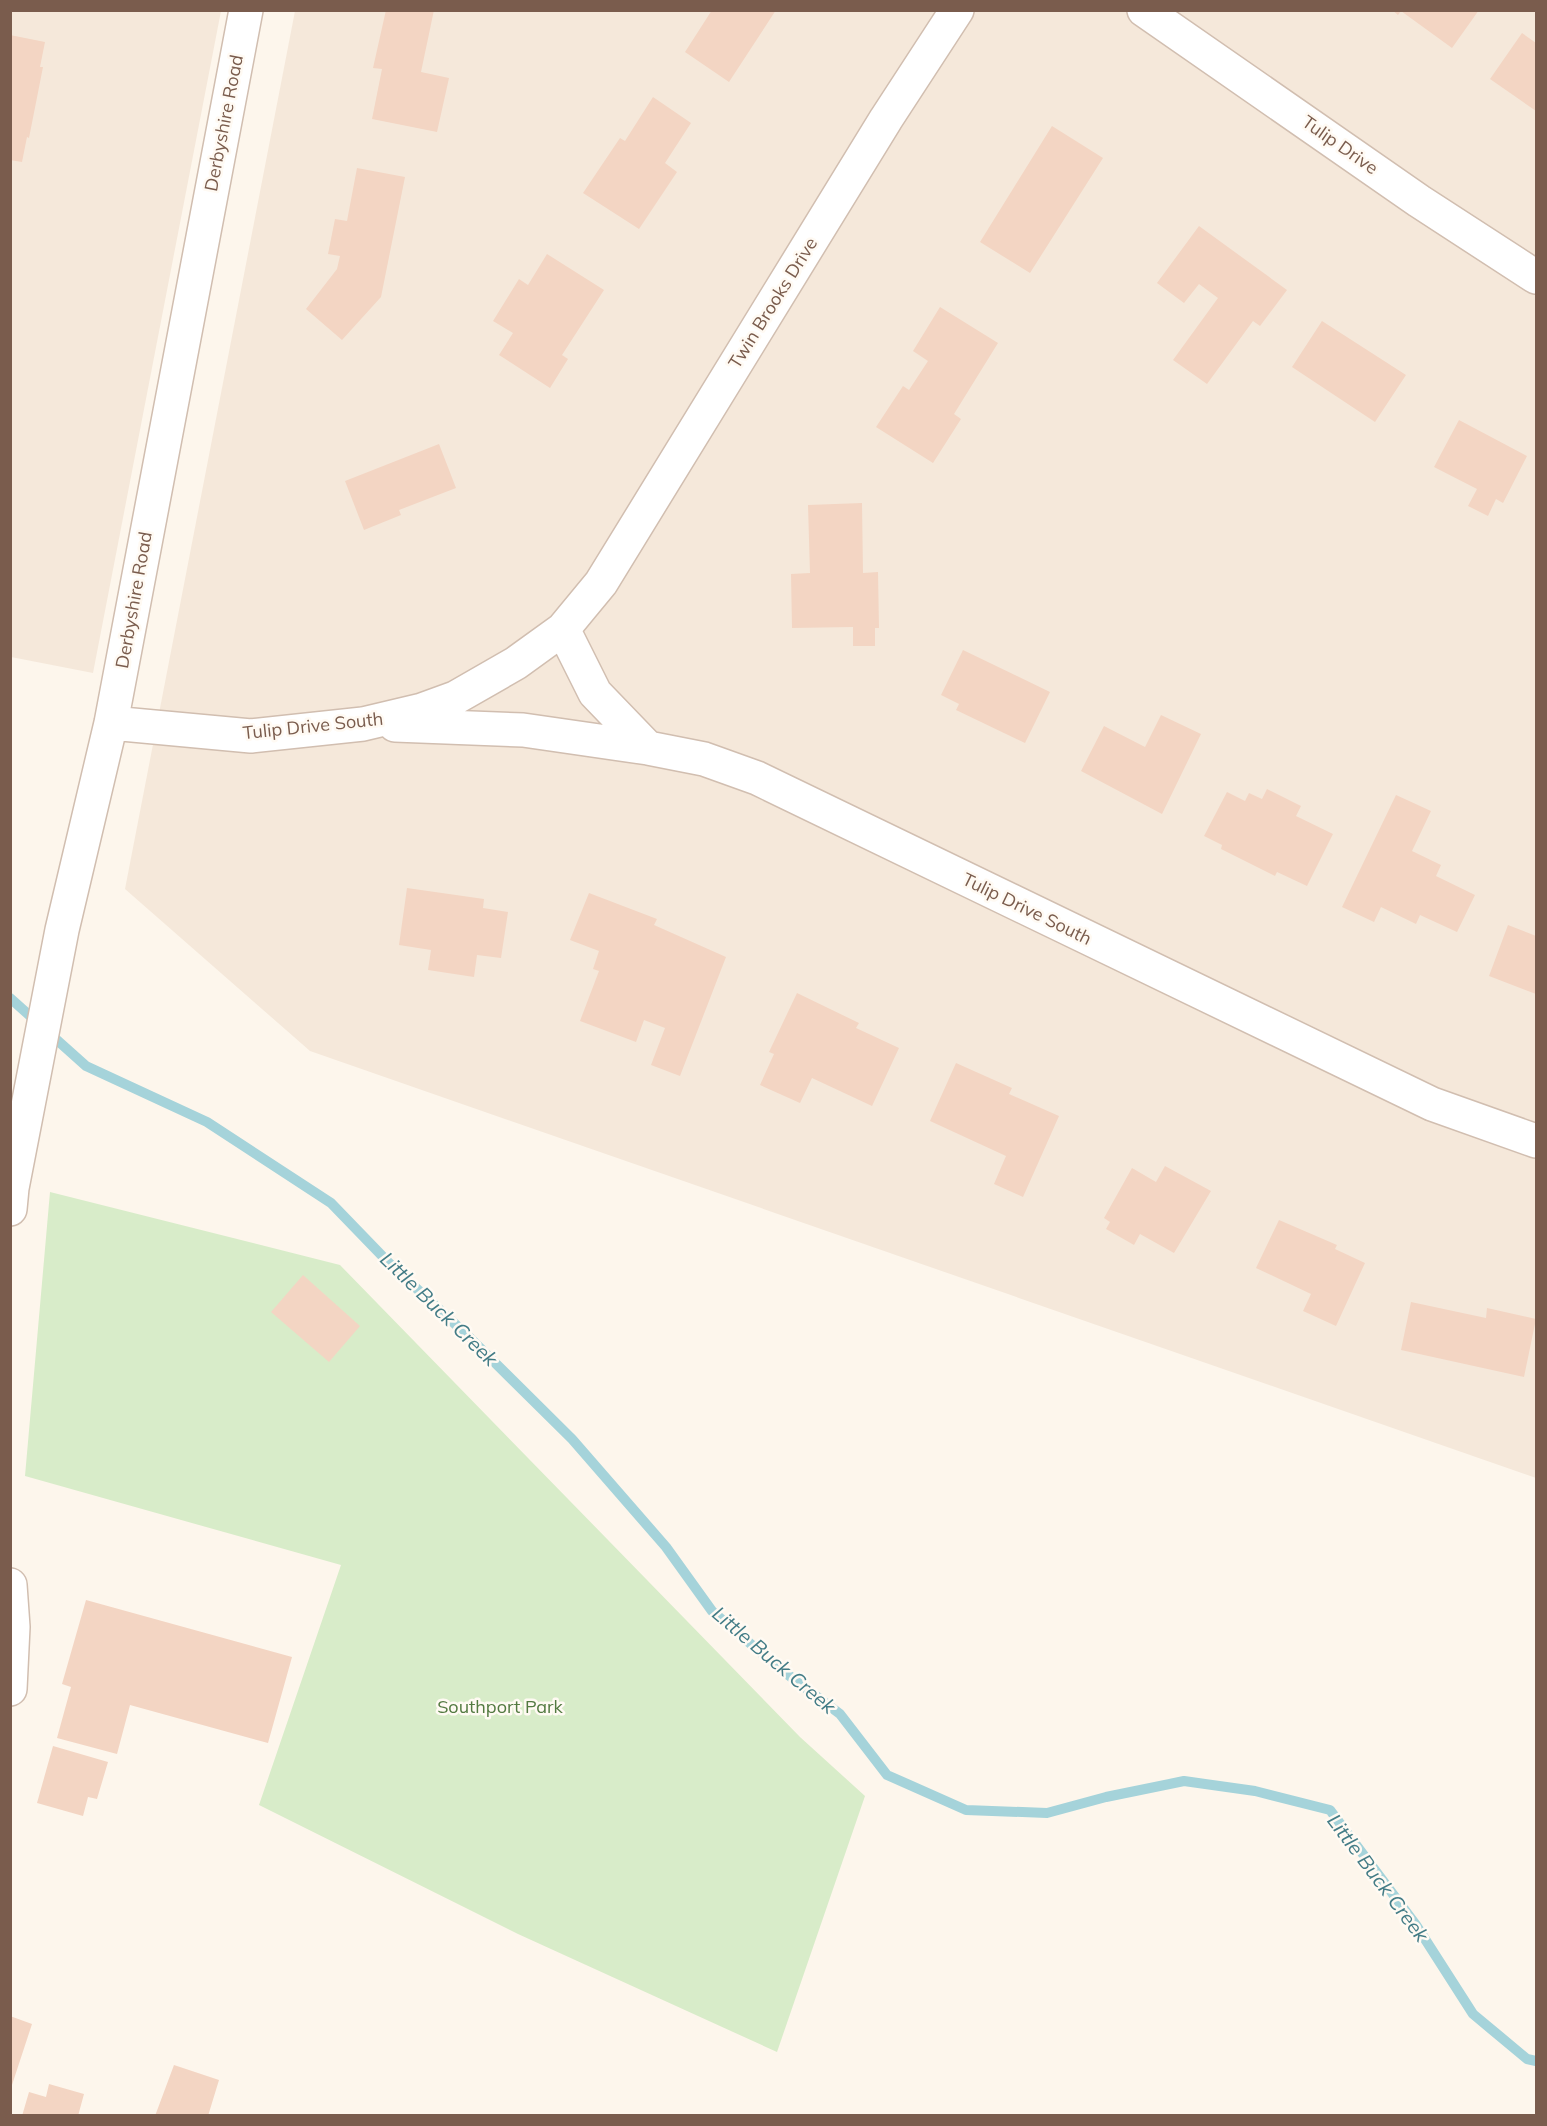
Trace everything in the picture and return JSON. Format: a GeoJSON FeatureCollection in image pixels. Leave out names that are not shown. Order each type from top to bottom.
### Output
{"type":"FeatureCollection","features":[{"type":"Feature","properties":{"kind":"street","name":"Derbyshire Road"},"geometry":{"type":"LineString","coordinates":[[11,1195],[63,930],[111,723],[246,10]]}},
{"type":"Feature","properties":{"kind":"street","name":"Twin Brooks Drive"},"geometry":{"type":"LineString","coordinates":[[591,597],[886,118],[957,10]]}},
{"type":"Feature","properties":{"kind":"street","name":"Tulip Drive"},"geometry":{"type":"LineString","coordinates":[[1144,10],[1419,201],[1536,277]]}},
{"type":"Feature","properties":{"kind":"street","name":"Tulip Drive South"},"geometry":{"type":"LineString","coordinates":[[111,723],[251,736],[363,724],[422,710],[455,698],[516,663],[563,629],[591,597]]}},
{"type":"Feature","properties":{"kind":"street"},"geometry":{"type":"LineString","coordinates":[[563,629],[595,693],[648,748]]}},
{"type":"Feature","properties":{"kind":"street","name":"Tulip Drive South"},"geometry":{"type":"LineString","coordinates":[[363,724],[523,730],[648,748],[704,759],[757,778],[1432,1104],[1536,1141]]}},
{"type":"Feature","properties":{"kind":"street"},"geometry":{"type":"LineString","coordinates":[[10,1585],[13,1627],[10,1689]]}},
{"type":"Feature","properties":{"kind":"shaded area"},"geometry":{"type":"Polygon","coordinates":[[[10,11],[221,11],[93,673],[11,657],[10,11]]]}},
{"type":"Feature","properties":{"kind":"shaded area"},"geometry":{"type":"Polygon","coordinates":[[[295,11],[1536,11],[1536,1478],[310,1051],[125,889],[295,11]]]}},
{"type":"Feature","properties":{"kind":"green space","name":"Southport Park"},"geometry":{"type":"Polygon","coordinates":[[[50,1192],[340,1265],[800,1737],[865,1796],[777,2052],[518,1934],[259,1805],[341,1565],[25,1476],[50,1192]]]}},
{"type":"Feature","properties":{"kind":"building"},"geometry":{"type":"Polygon","coordinates":[[[386,10],[434,10],[421,72],[449,78],[437,132],[372,119],[382,69],[373,68],[386,10]]]}},
{"type":"Feature","properties":{"kind":"building"},"geometry":{"type":"Polygon","coordinates":[[[712,10],[776,10],[729,82],[685,52],[712,10]]]}},
{"type":"Feature","properties":{"kind":"building"},"geometry":{"type":"Polygon","coordinates":[[[1392,10],[1479,10],[1452,48],[1401,11],[1398,15],[1392,10]]]}},
{"type":"Feature","properties":{"kind":"building"},"geometry":{"type":"Polygon","coordinates":[[[1522,33],[1536,43],[1536,111],[1490,79],[1522,33]]]}},
{"type":"Feature","properties":{"kind":"building"},"geometry":{"type":"Polygon","coordinates":[[[10,35],[45,42],[40,67],[43,67],[22,162],[10,160],[10,35]]]}},
{"type":"Feature","properties":{"kind":"building"},"geometry":{"type":"Polygon","coordinates":[[[653,97],[691,123],[665,163],[677,172],[639,229],[583,193],[620,138],[625,141],[653,97]]]}},
{"type":"Feature","properties":{"kind":"building"},"geometry":{"type":"Polygon","coordinates":[[[1052,126],[1103,158],[1030,273],[980,242],[1052,126]]]}},
{"type":"Feature","properties":{"kind":"building"},"geometry":{"type":"Polygon","coordinates":[[[357,168],[405,177],[381,297],[342,340],[306,309],[337,269],[340,256],[328,254],[335,219],[347,221],[357,168]]]}},
{"type":"Feature","properties":{"kind":"building"},"geometry":{"type":"Polygon","coordinates":[[[1199,226],[1287,290],[1260,326],[1253,321],[1207,384],[1173,360],[1218,298],[1199,284],[1184,303],[1157,283],[1199,226]]]}},
{"type":"Feature","properties":{"kind":"building"},"geometry":{"type":"Polygon","coordinates":[[[547,254],[604,290],[562,355],[568,359],[550,388],[499,355],[513,333],[493,321],[519,279],[528,285],[547,254]]]}},
{"type":"Feature","properties":{"kind":"building"},"geometry":{"type":"Polygon","coordinates":[[[940,307],[998,343],[954,414],[961,419],[933,463],[876,427],[903,386],[909,390],[928,361],[913,351],[940,307]]]}},
{"type":"Feature","properties":{"kind":"building"},"geometry":{"type":"Polygon","coordinates":[[[1322,321],[1406,375],[1375,422],[1292,367],[1322,321]]]}},
{"type":"Feature","properties":{"kind":"building"},"geometry":{"type":"Polygon","coordinates":[[[1459,420],[1527,456],[1503,503],[1496,499],[1488,516],[1468,506],[1477,489],[1434,467],[1459,420]]]}},
{"type":"Feature","properties":{"kind":"building"},"geometry":{"type":"Polygon","coordinates":[[[439,444],[456,488],[399,510],[401,515],[364,530],[345,481],[439,444]]]}},
{"type":"Feature","properties":{"kind":"building"},"geometry":{"type":"Polygon","coordinates":[[[862,503],[863,573],[878,572],[879,628],[875,628],[875,646],[853,646],[853,627],[792,628],[791,574],[810,573],[808,505],[862,503]]]}},
{"type":"Feature","properties":{"kind":"building"},"geometry":{"type":"Polygon","coordinates":[[[963,650],[1050,692],[1025,743],[956,710],[959,704],[941,695],[963,650]]]}},
{"type":"Feature","properties":{"kind":"building"},"geometry":{"type":"Polygon","coordinates":[[[1161,715],[1201,734],[1162,814],[1081,771],[1104,726],[1145,747],[1161,715]]]}},
{"type":"Feature","properties":{"kind":"building"},"geometry":{"type":"Polygon","coordinates":[[[1267,789],[1301,806],[1296,816],[1333,834],[1307,886],[1277,872],[1275,876],[1221,849],[1222,845],[1204,836],[1227,792],[1245,801],[1249,793],[1262,799],[1267,789]]]}},
{"type":"Feature","properties":{"kind":"building"},"geometry":{"type":"Polygon","coordinates":[[[1396,795],[1431,811],[1412,851],[1441,865],[1436,876],[1475,895],[1457,932],[1420,915],[1416,924],[1381,907],[1374,922],[1342,907],[1396,795]]]}},
{"type":"Feature","properties":{"kind":"building"},"geometry":{"type":"Polygon","coordinates":[[[407,888],[484,899],[483,908],[508,912],[501,958],[477,955],[474,977],[428,970],[431,950],[399,945],[407,888]]]}},
{"type":"Feature","properties":{"kind":"building"},"geometry":{"type":"Polygon","coordinates":[[[589,893],[657,919],[654,925],[726,957],[680,1076],[651,1065],[665,1028],[644,1020],[636,1042],[580,1021],[599,971],[593,969],[599,951],[570,940],[589,893]]]}},
{"type":"Feature","properties":{"kind":"building"},"geometry":{"type":"Polygon","coordinates":[[[1508,925],[1536,936],[1536,994],[1489,976],[1508,925]]]}},
{"type":"Feature","properties":{"kind":"building"},"geometry":{"type":"Polygon","coordinates":[[[797,993],[859,1023],[856,1028],[899,1048],[872,1106],[812,1078],[800,1103],[760,1085],[774,1054],[769,1052],[797,993]]]}},
{"type":"Feature","properties":{"kind":"building"},"geometry":{"type":"Polygon","coordinates":[[[956,1063],[1012,1088],[1009,1094],[1059,1116],[1023,1197],[994,1184],[1006,1156],[930,1121],[956,1063]]]}},
{"type":"Feature","properties":{"kind":"building"},"geometry":{"type":"Polygon","coordinates":[[[1165,1166],[1211,1191],[1174,1253],[1140,1234],[1134,1245],[1106,1229],[1110,1222],[1104,1218],[1132,1168],[1156,1182],[1165,1166]]]}},
{"type":"Feature","properties":{"kind":"building"},"geometry":{"type":"Polygon","coordinates":[[[1279,1220],[1337,1245],[1335,1249],[1365,1263],[1336,1326],[1303,1311],[1311,1294],[1256,1268],[1279,1220]]]}},
{"type":"Feature","properties":{"kind":"building"},"geometry":{"type":"Polygon","coordinates":[[[303,1275],[360,1326],[329,1362],[271,1312],[303,1275]]]}},
{"type":"Feature","properties":{"kind":"building"},"geometry":{"type":"Polygon","coordinates":[[[1411,1302],[1486,1318],[1487,1308],[1536,1319],[1524,1377],[1401,1350],[1411,1302]]]}},
{"type":"Feature","properties":{"kind":"building"},"geometry":{"type":"Polygon","coordinates":[[[86,1600],[292,1657],[268,1743],[130,1705],[117,1754],[57,1738],[71,1687],[62,1684],[86,1600]]]}},
{"type":"Feature","properties":{"kind":"building"},"geometry":{"type":"Polygon","coordinates":[[[53,1746],[108,1762],[97,1799],[88,1797],[83,1816],[37,1803],[53,1746]]]}},
{"type":"Feature","properties":{"kind":"building"},"geometry":{"type":"Polygon","coordinates":[[[10,2016],[32,2024],[11,2088],[10,2088],[10,2016]]]}},
{"type":"Feature","properties":{"kind":"building"},"geometry":{"type":"Polygon","coordinates":[[[174,2065],[219,2080],[208,2116],[155,2116],[174,2065]]]}},
{"type":"Feature","properties":{"kind":"building"},"geometry":{"type":"Polygon","coordinates":[[[49,2084],[84,2094],[78,2116],[22,2116],[29,2092],[46,2097],[49,2084]]]}},
{"type":"Feature","properties":{"kind":"waterway","name":"Little Buck Creek"},"geometry":{"type":"LineString","coordinates":[[10,998],[86,1066],[207,1122],[331,1203],[389,1263],[468,1336],[572,1439],[666,1547],[712,1611],[779,1668],[840,1714],[887,1775],[966,1810],[1047,1813],[1106,1797],[1184,1781],[1255,1791],[1330,1810],[1416,1925],[1473,2014],[1527,2059],[1536,2061]]}}]}
